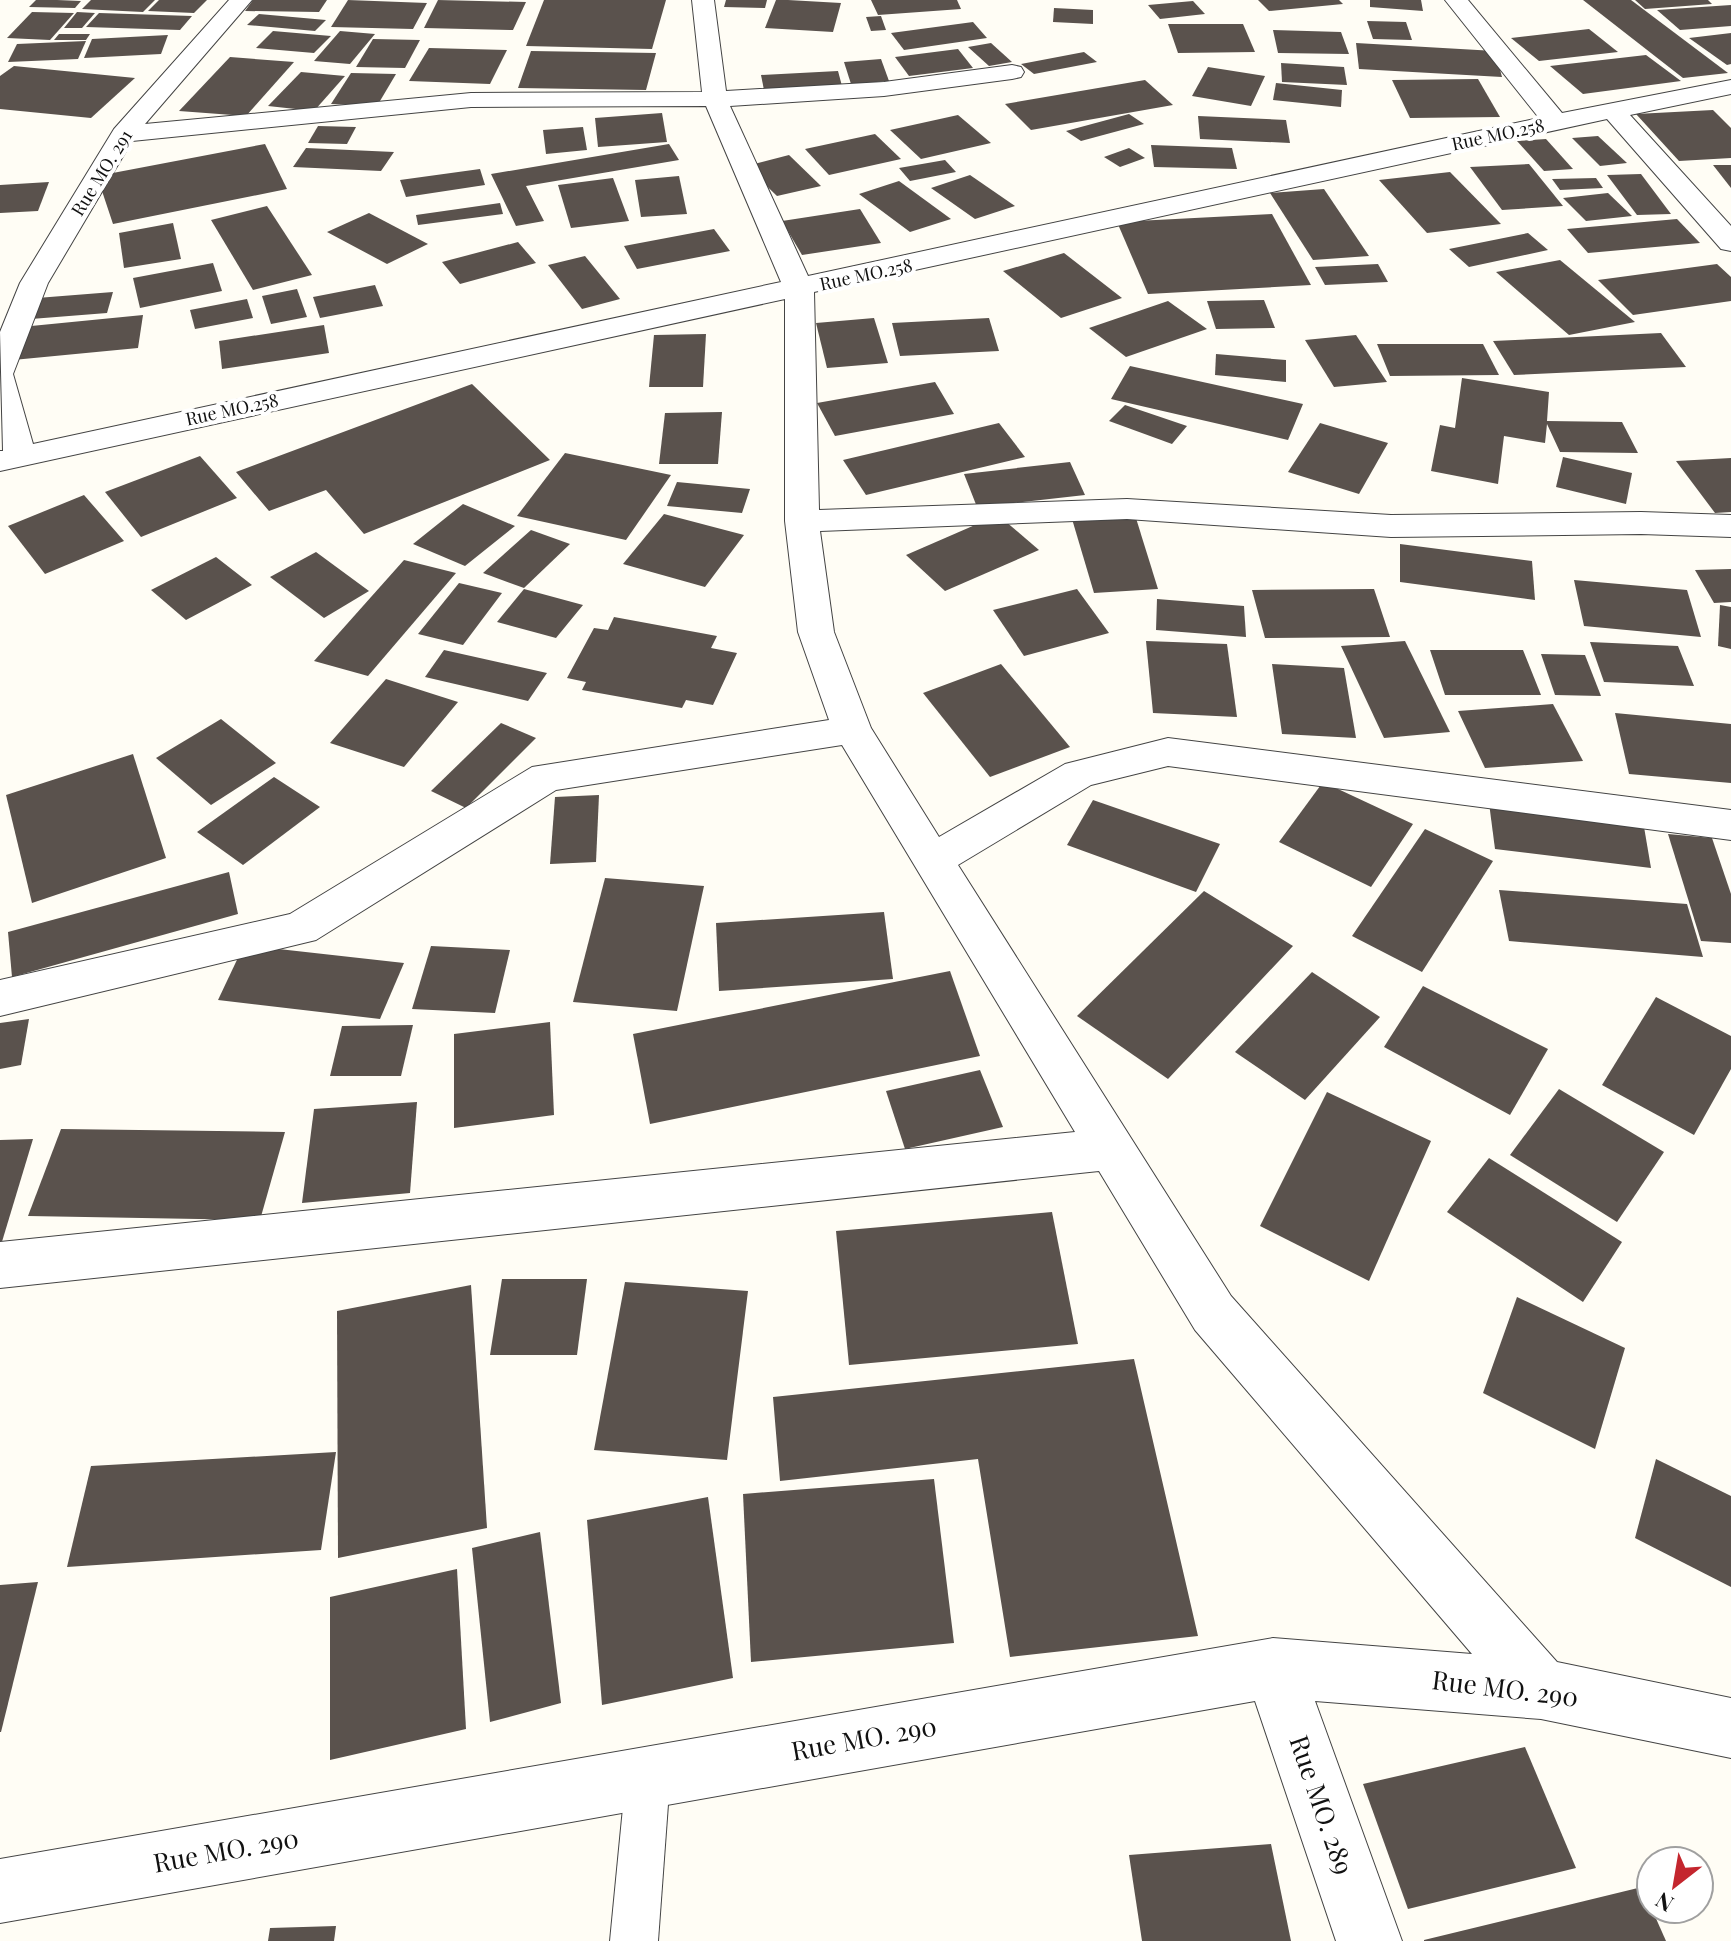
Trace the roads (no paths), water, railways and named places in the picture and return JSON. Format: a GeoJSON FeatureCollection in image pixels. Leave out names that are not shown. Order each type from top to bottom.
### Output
{"type":"FeatureCollection","features":[{"type":"Feature","properties":{"kind":"street","name":"Rue MO. 291"},"geometry":{"type":"LineString","coordinates":[[0,370],[34,283],[123,134],[241,0]]}},
{"type":"Feature","properties":{"kind":"street"},"geometry":{"type":"LineString","coordinates":[[703,0],[715,99],[799,289],[802,521],[816,632],[852,730],[1213,1313],[1541,1689]]}},
{"type":"Feature","properties":{"kind":"street"},"geometry":{"type":"LineString","coordinates":[[1456,0],[1556,122]]}},
{"type":"Feature","properties":{"kind":"street"},"geometry":{"type":"LineString","coordinates":[[123,134],[471,100],[715,99],[884,89],[1012,72]]}},
{"type":"Feature","properties":{"kind":"street","name":"Rue MO.258"},"geometry":{"type":"LineString","coordinates":[[10,458],[799,289],[1556,122],[1731,87]]}},
{"type":"Feature","properties":{"kind":"street"},"geometry":{"type":"LineString","coordinates":[[1612,110],[1731,243]]}},
{"type":"Feature","properties":{"kind":"street"},"geometry":{"type":"LineString","coordinates":[[0,378],[10,458]]}},
{"type":"Feature","properties":{"kind":"street"},"geometry":{"type":"LineString","coordinates":[[802,521],[1127,509],[1391,526],[1641,523],[1731,526]]}},
{"type":"Feature","properties":{"kind":"street"},"geometry":{"type":"LineString","coordinates":[[0,998],[301,928],[546,777],[852,730]]}},
{"type":"Feature","properties":{"kind":"street"},"geometry":{"type":"LineString","coordinates":[[931,861],[1079,774],[1168,752],[1731,825]]}},
{"type":"Feature","properties":{"kind":"street"},"geometry":{"type":"LineString","coordinates":[[0,1265],[1110,1149]]}},
{"type":"Feature","properties":{"kind":"street","name":"Rue MO. 290"},"geometry":{"type":"LineString","coordinates":[[0,1891],[1273,1668],[1541,1689],[1731,1728]]}},
{"type":"Feature","properties":{"kind":"street","name":"Rue MO. 289"},"geometry":{"type":"LineString","coordinates":[[1273,1668],[1369,1941]]}},
{"type":"Feature","properties":{"kind":"lane"},"geometry":{"type":"LineString","coordinates":[[634,1941],[648,1777]]}}]}
